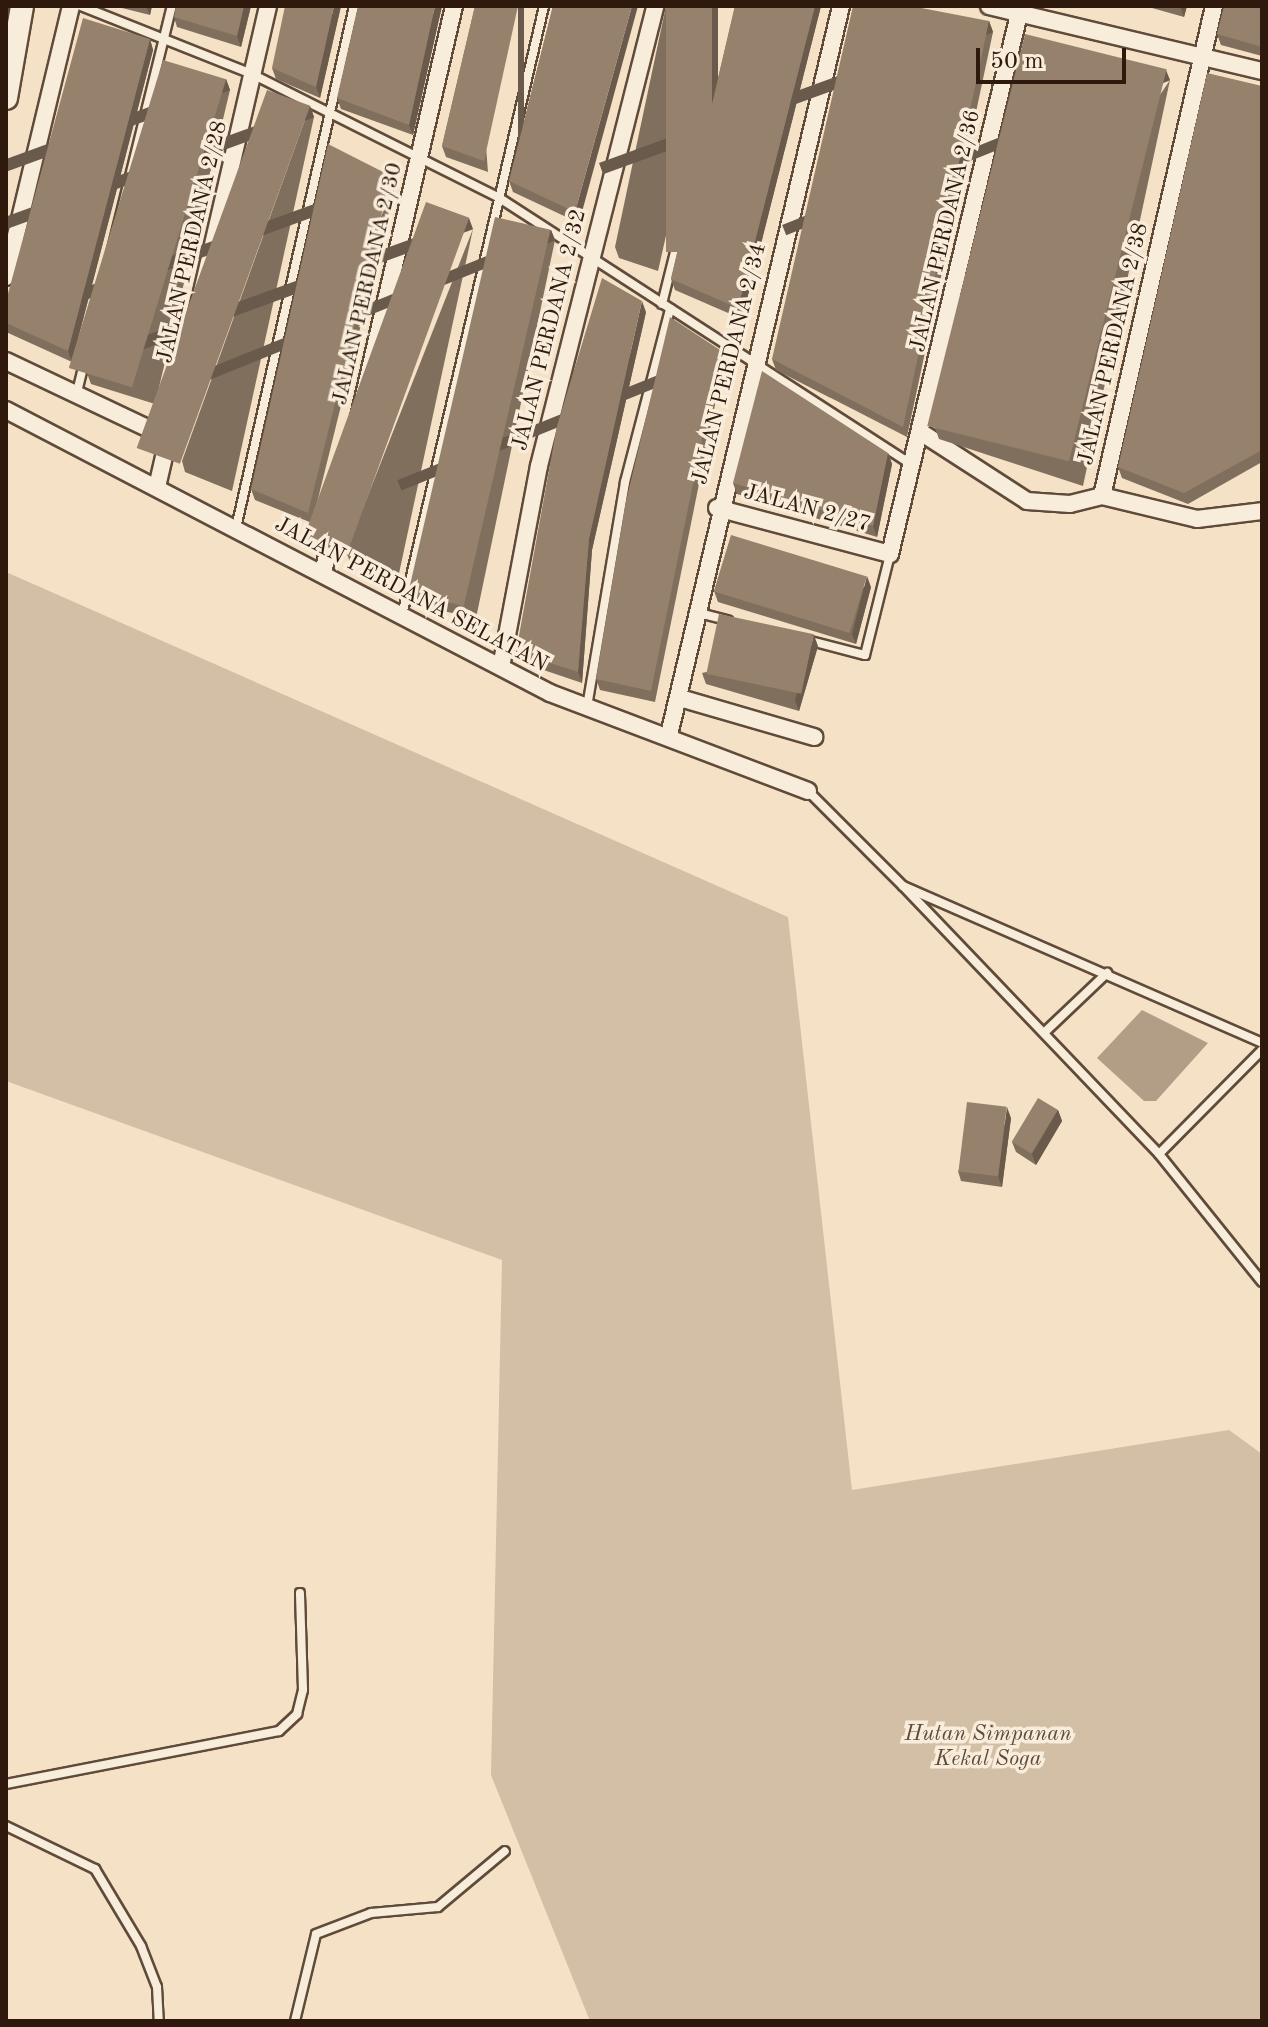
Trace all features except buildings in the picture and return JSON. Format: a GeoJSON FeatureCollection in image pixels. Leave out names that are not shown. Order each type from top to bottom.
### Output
{"type":"FeatureCollection","features":[{"type":"Feature","properties":{"kind":"street"},"geometry":{"type":"LineString","coordinates":[[6,98],[22,6]]}},
{"type":"Feature","properties":{"kind":"street"},"geometry":{"type":"LineString","coordinates":[[6,277],[71,6]]}},
{"type":"Feature","properties":{"kind":"street","name":"JALAN PERDANA 2/28"},"geometry":{"type":"LineString","coordinates":[[157,487],[268,6]]}},
{"type":"Feature","properties":{"kind":"street","name":"JALAN PERDANA 2/30"},"geometry":{"type":"LineString","coordinates":[[323,573],[454,6]]}},
{"type":"Feature","properties":{"kind":"street","name":"JALAN PERDANA 2/32"},"geometry":{"type":"LineString","coordinates":[[501,667],[591,253],[655,6]]}},
{"type":"Feature","properties":{"kind":"street","name":"JALAN PERDANA 2/34"},"geometry":{"type":"LineString","coordinates":[[669,735],[698,613],[717,508],[841,6]]}},
{"type":"Feature","properties":{"kind":"street"},"geometry":{"type":"LineString","coordinates":[[989,6],[1020,10],[1262,71]]}},
{"type":"Feature","properties":{"kind":"street","name":"JALAN PERDANA 2/38"},"geometry":{"type":"LineString","coordinates":[[922,433],[1027,501],[1070,504],[1102,496],[1214,6]]}},
{"type":"Feature","properties":{"kind":"street","name":"JALAN PERDANA 2/36"},"geometry":{"type":"LineString","coordinates":[[915,467],[1020,10]]}},
{"type":"Feature","properties":{"kind":"street"},"geometry":{"type":"LineString","coordinates":[[6,361],[170,439]]}},
{"type":"Feature","properties":{"kind":"street","name":"JALAN PERDANA SELATAN"},"geometry":{"type":"LineString","coordinates":[[6,410],[501,667],[587,708],[669,735],[808,791]]}},
{"type":"Feature","properties":{"kind":"street","name":"JALAN 2/27"},"geometry":{"type":"LineString","coordinates":[[717,508],[890,554],[915,467]]}},
{"type":"Feature","properties":{"kind":"street"},"geometry":{"type":"LineString","coordinates":[[1102,496],[1197,519],[1262,511]]}},
{"type":"Feature","properties":{"kind":"street"},"geometry":{"type":"LineString","coordinates":[[680,698],[814,737]]}},
{"type":"Feature","properties":{"kind":"lane"},"geometry":{"type":"LineString","coordinates":[[81,6],[166,36],[254,75],[498,197],[591,253],[666,306],[753,359],[915,467]]}},
{"type":"Feature","properties":{"kind":"lane"},"geometry":{"type":"LineString","coordinates":[[76,396],[172,6]]}},
{"type":"Feature","properties":{"kind":"lane"},"geometry":{"type":"LineString","coordinates":[[236,528],[354,6]]}},
{"type":"Feature","properties":{"kind":"lane"},"geometry":{"type":"LineString","coordinates":[[402,615],[544,6]]}},
{"type":"Feature","properties":{"kind":"lane"},"geometry":{"type":"LineString","coordinates":[[587,708],[625,482],[715,95]]}},
{"type":"Feature","properties":{"kind":"lane"},"geometry":{"type":"LineString","coordinates":[[789,636],[865,655],[890,554]]}},
{"type":"Feature","properties":{"kind":"lane"},"geometry":{"type":"LineString","coordinates":[[698,613],[744,624]]}},
{"type":"Feature","properties":{"kind":"lane"},"geometry":{"type":"LineString","coordinates":[[808,791],[1047,1030],[1159,1154],[1262,1282]]}},
{"type":"Feature","properties":{"kind":"lane"},"geometry":{"type":"LineString","coordinates":[[903,886],[1262,1043]]}},
{"type":"Feature","properties":{"kind":"lane"},"geometry":{"type":"LineString","coordinates":[[1047,1030],[1107,973]]}},
{"type":"Feature","properties":{"kind":"lane"},"geometry":{"type":"LineString","coordinates":[[1159,1154],[1262,1050]]}},
{"type":"Feature","properties":{"kind":"lane"},"geometry":{"type":"LineString","coordinates":[[6,1784],[279,1731],[297,1714],[303,1690],[300,1593]]}},
{"type":"Feature","properties":{"kind":"lane"},"geometry":{"type":"LineString","coordinates":[[6,1826],[95,1869],[141,1946],[157,1987],[159,2021]]}},
{"type":"Feature","properties":{"kind":"lane"},"geometry":{"type":"LineString","coordinates":[[295,2021],[316,1934],[371,1913],[438,1907],[505,1851]]}},
{"type":"Feature","properties":{"kind":"green space","name":"Hutan Simpanan Kekal Soga"},"geometry":{"type":"Polygon","coordinates":[[[6,572],[788,917],[852,1490],[1229,1430],[1262,1454],[1262,2021],[590,2021],[491,1775],[502,1260],[6,1081],[6,572]]]}},
{"type":"Feature","properties":{"kind":"shaded area"},"geometry":{"type":"Polygon","coordinates":[[[1142,1010],[1208,1043],[1156,1101],[1144,1101],[1097,1058],[1142,1010]]]}}]}
